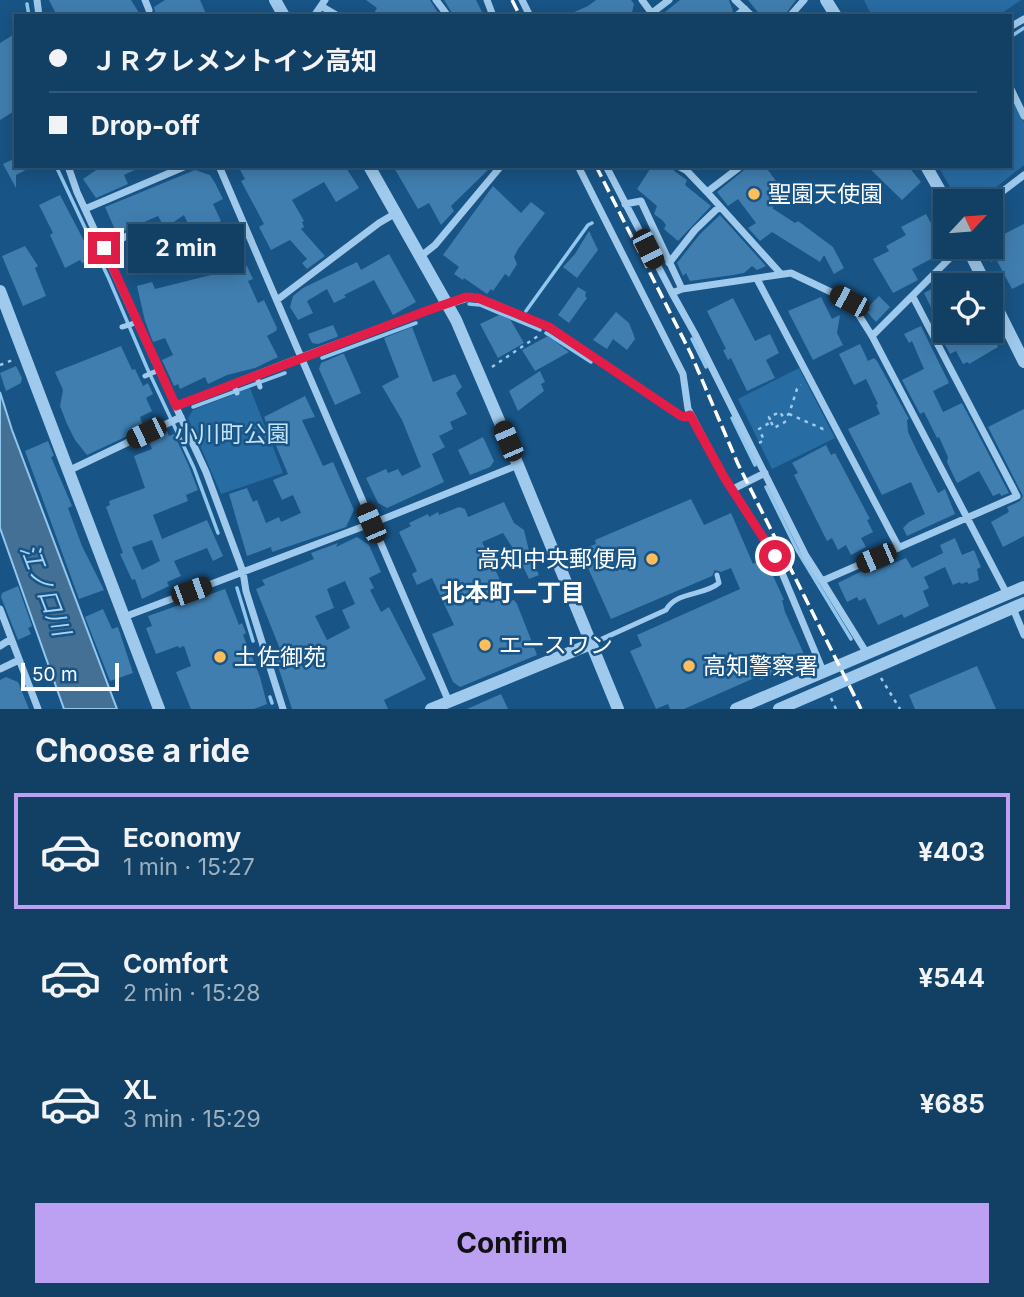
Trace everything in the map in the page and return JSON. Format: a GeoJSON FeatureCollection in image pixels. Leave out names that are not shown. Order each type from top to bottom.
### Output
{"type":"FeatureCollection","features":[{"type":"Feature","properties":{"kind":"street"},"geometry":{"type":"LineString","coordinates":[[145,0],[149,10]]}},
{"type":"Feature","properties":{"kind":"street"},"geometry":{"type":"LineString","coordinates":[[652,14],[669,0]]}},
{"type":"Feature","properties":{"kind":"street"},"geometry":{"type":"LineString","coordinates":[[734,0],[750,14]]}},
{"type":"Feature","properties":{"kind":"street"},"geometry":{"type":"LineString","coordinates":[[792,14],[804,0]]}},
{"type":"Feature","properties":{"kind":"street"},"geometry":{"type":"LineString","coordinates":[[739,14],[745,9]]}},
{"type":"Feature","properties":{"kind":"street"},"geometry":{"type":"LineString","coordinates":[[1012,91],[1024,116]]}},
{"type":"Feature","properties":{"kind":"street"},"geometry":{"type":"LineString","coordinates":[[69,168],[176,406],[175,419],[206,472],[243,572],[246,591],[282,709]]}},
{"type":"Feature","properties":{"kind":"street"},"geometry":{"type":"LineString","coordinates":[[85,209],[181,168]]}},
{"type":"Feature","properties":{"kind":"street"},"geometry":{"type":"LineString","coordinates":[[220,168],[450,705]]}},
{"type":"Feature","properties":{"kind":"street"},"geometry":{"type":"LineString","coordinates":[[370,168],[447,303],[518,465],[618,709]]}},
{"type":"Feature","properties":{"kind":"street"},"geometry":{"type":"LineString","coordinates":[[421,257],[499,168]]}},
{"type":"Feature","properties":{"kind":"street"},"geometry":{"type":"LineString","coordinates":[[579,168],[683,374],[690,415],[783,573],[823,671]]}},
{"type":"Feature","properties":{"kind":"street"},"geometry":{"type":"LineString","coordinates":[[607,168],[696,336],[806,556],[866,652]]}},
{"type":"Feature","properties":{"kind":"street"},"geometry":{"type":"LineString","coordinates":[[682,168],[707,192],[780,274]]}},
{"type":"Feature","properties":{"kind":"street"},"geometry":{"type":"LineString","coordinates":[[707,192],[738,168]]}},
{"type":"Feature","properties":{"kind":"street"},"geometry":{"type":"LineString","coordinates":[[927,168],[939,189]]}},
{"type":"Feature","properties":{"kind":"street"},"geometry":{"type":"LineString","coordinates":[[1003,191],[1024,175]]}},
{"type":"Feature","properties":{"kind":"street"},"geometry":{"type":"LineString","coordinates":[[625,204],[641,201],[682,289]]}},
{"type":"Feature","properties":{"kind":"street"},"geometry":{"type":"LineString","coordinates":[[669,263],[695,230],[719,207]]}},
{"type":"Feature","properties":{"kind":"street"},"geometry":{"type":"LineString","coordinates":[[277,300],[396,213]]}},
{"type":"Feature","properties":{"kind":"street"},"geometry":{"type":"LineString","coordinates":[[104,248],[144,227],[150,237]]}},
{"type":"Feature","properties":{"kind":"street"},"geometry":{"type":"LineString","coordinates":[[872,336],[949,259]]}},
{"type":"Feature","properties":{"kind":"street"},"geometry":{"type":"LineString","coordinates":[[671,293],[682,289],[791,273],[849,301],[872,336],[1007,594],[1018,606],[1024,635]]}},
{"type":"Feature","properties":{"kind":"street"},"geometry":{"type":"LineString","coordinates":[[757,279],[899,548]]}},
{"type":"Feature","properties":{"kind":"street"},"geometry":{"type":"LineString","coordinates":[[0,291],[159,709]]}},
{"type":"Feature","properties":{"kind":"street"},"geometry":{"type":"LineString","coordinates":[[176,406],[466,297],[478,298],[549,327],[681,416],[690,415]]}},
{"type":"Feature","properties":{"kind":"street"},"geometry":{"type":"LineString","coordinates":[[822,582],[1017,496],[913,297]]}},
{"type":"Feature","properties":{"kind":"street"},"geometry":{"type":"LineString","coordinates":[[1003,320],[1023,359]]}},
{"type":"Feature","properties":{"kind":"street"},"geometry":{"type":"LineString","coordinates":[[69,470],[175,419]]}},
{"type":"Feature","properties":{"kind":"street"},"geometry":{"type":"LineString","coordinates":[[124,617],[518,465]]}},
{"type":"Feature","properties":{"kind":"street"},"geometry":{"type":"LineString","coordinates":[[733,489],[765,473]]}},
{"type":"Feature","properties":{"kind":"street"},"geometry":{"type":"LineString","coordinates":[[736,709],[1024,587]]}},
{"type":"Feature","properties":{"kind":"street"},"geometry":{"type":"LineString","coordinates":[[779,709],[1018,606]]}},
{"type":"Feature","properties":{"kind":"street"},"geometry":{"type":"LineString","coordinates":[[0,609],[38,709]]}},
{"type":"Feature","properties":{"kind":"street"},"geometry":{"type":"LineString","coordinates":[[0,646],[11,639]]}},
{"type":"Feature","properties":{"kind":"street"},"geometry":{"type":"LineString","coordinates":[[431,709],[450,705],[591,644]]}},
{"type":"Feature","properties":{"kind":"street"},"geometry":{"type":"LineString","coordinates":[[0,669],[19,660]]}},
{"type":"Feature","properties":{"kind":"lane"},"geometry":{"type":"LineString","coordinates":[[122,327],[138,322]]}},
{"type":"Feature","properties":{"kind":"lane"},"geometry":{"type":"LineString","coordinates":[[145,376],[159,370]]}},
{"type":"Feature","properties":{"kind":"lane"},"geometry":{"type":"LineString","coordinates":[[256,374],[260,387]]}},
{"type":"Feature","properties":{"kind":"lane"},"geometry":{"type":"LineString","coordinates":[[233,383],[237,393]]}},
{"type":"Feature","properties":{"kind":"lane"},"geometry":{"type":"LineString","coordinates":[[591,644],[666,610],[670,604],[692,593],[699,594],[716,586],[719,583],[717,575]]}},
{"type":"Feature","properties":{"kind":"path"},"geometry":{"type":"LineString","coordinates":[[492,367],[549,327]]}},
{"type":"Feature","properties":{"kind":"path"},"geometry":{"type":"LineString","coordinates":[[758,443],[764,440],[759,429],[771,422],[769,418],[780,412],[783,417],[789,414],[797,389],[805,381]]}},
{"type":"Feature","properties":{"kind":"path"},"geometry":{"type":"LineString","coordinates":[[789,414],[823,429],[830,427]]}},
{"type":"Feature","properties":{"kind":"path"},"geometry":{"type":"LineString","coordinates":[[881,678],[900,709]]}},
{"type":"Feature","properties":{"kind":"path"},"geometry":{"type":"LineString","coordinates":[[831,698],[836,709]]}},
{"type":"Feature","properties":{"kind":"green space"},"geometry":{"type":"Polygon","coordinates":[[[864,0],[1021,0],[1001,14],[871,14],[864,0]]]}},
{"type":"Feature","properties":{"kind":"green space"},"geometry":{"type":"Polygon","coordinates":[[[1012,98],[1024,122],[1024,165],[994,189],[951,189],[939,168],[1012,168],[1012,98]]]}},
{"type":"Feature","properties":{"kind":"green space"},"geometry":{"type":"Polygon","coordinates":[[[799,368],[835,438],[772,469],[738,399],[799,368]]]}},
{"type":"Feature","properties":{"kind":"green space","name":"小川町公園"},"geometry":{"type":"Polygon","coordinates":[[[250,388],[283,473],[221,494],[188,418],[193,410],[250,388]]]}},
{"type":"Feature","properties":{"kind":"water","name":"江ノ口川"},"geometry":{"type":"Polygon","coordinates":[[[0,392],[117,709],[64,709],[0,528],[0,392]]]}},
{"type":"Feature","properties":{"kind":"building"},"geometry":{"type":"Polygon","coordinates":[[[49,0],[131,0],[140,14],[56,14],[49,0]]]}},
{"type":"Feature","properties":{"kind":"building"},"geometry":{"type":"Polygon","coordinates":[[[165,0],[200,0],[206,14],[153,14],[154,7],[165,0]]]}},
{"type":"Feature","properties":{"kind":"building"},"geometry":{"type":"Polygon","coordinates":[[[366,0],[430,0],[439,14],[373,14],[377,8],[366,0]]]}},
{"type":"Feature","properties":{"kind":"building"},"geometry":{"type":"Polygon","coordinates":[[[444,0],[476,0],[483,14],[453,14],[444,0]]]}},
{"type":"Feature","properties":{"kind":"building"},"geometry":{"type":"Polygon","coordinates":[[[596,0],[631,0],[634,4],[632,14],[570,14],[596,0]]]}},
{"type":"Feature","properties":{"kind":"building"},"geometry":{"type":"Polygon","coordinates":[[[680,0],[729,0],[733,11],[730,14],[662,14],[680,0]]]}},
{"type":"Feature","properties":{"kind":"building"},"geometry":{"type":"Polygon","coordinates":[[[748,0],[796,0],[786,14],[759,14],[748,0]]]}},
{"type":"Feature","properties":{"kind":"building"},"geometry":{"type":"Polygon","coordinates":[[[14,34],[14,111],[0,120],[0,43],[14,34]]]}},
{"type":"Feature","properties":{"kind":"building"},"geometry":{"type":"Polygon","coordinates":[[[14,159],[14,168],[29,168],[16,175],[16,188],[3,164],[14,159]]]}},
{"type":"Feature","properties":{"kind":"building"},"geometry":{"type":"Polygon","coordinates":[[[99,168],[139,168],[124,175],[128,184],[96,198],[83,179],[99,168]]]}},
{"type":"Feature","properties":{"kind":"building"},"geometry":{"type":"Polygon","coordinates":[[[239,168],[346,168],[359,188],[336,202],[324,182],[292,200],[304,221],[304,227],[301,229],[325,256],[307,269],[302,263],[307,259],[290,240],[271,250],[259,227],[264,224],[241,181],[245,179],[239,168]]]}},
{"type":"Feature","properties":{"kind":"building"},"geometry":{"type":"Polygon","coordinates":[[[394,168],[490,168],[451,206],[454,211],[441,225],[429,203],[418,209],[394,168]]]}},
{"type":"Feature","properties":{"kind":"building"},"geometry":{"type":"Polygon","coordinates":[[[651,168],[673,168],[687,180],[685,185],[711,206],[678,241],[664,229],[666,225],[654,214],[657,206],[637,189],[651,168]]]}},
{"type":"Feature","properties":{"kind":"building"},"geometry":{"type":"Polygon","coordinates":[[[747,168],[766,168],[776,181],[770,187],[780,202],[772,208],[795,223],[798,221],[833,247],[844,268],[834,274],[824,255],[820,262],[772,232],[760,241],[748,228],[756,223],[738,199],[728,206],[717,192],[747,168]]]}},
{"type":"Feature","properties":{"kind":"building"},"geometry":{"type":"Polygon","coordinates":[[[869,168],[910,168],[921,182],[902,200],[869,168]]]}},
{"type":"Feature","properties":{"kind":"building"},"geometry":{"type":"Polygon","coordinates":[[[195,170],[210,175],[215,183],[223,199],[213,204],[221,221],[217,223],[229,247],[239,242],[243,251],[241,256],[208,258],[212,256],[204,259],[184,215],[165,228],[158,216],[117,234],[105,207],[195,170]]]}},
{"type":"Feature","properties":{"kind":"building"},"geometry":{"type":"Polygon","coordinates":[[[493,186],[521,213],[531,202],[545,213],[518,249],[514,257],[517,264],[509,277],[505,274],[493,291],[491,289],[487,294],[454,274],[459,267],[443,255],[493,186]]]}},
{"type":"Feature","properties":{"kind":"building"},"geometry":{"type":"Polygon","coordinates":[[[60,195],[93,258],[82,263],[80,260],[65,268],[50,235],[53,233],[39,205],[60,195]]]}},
{"type":"Feature","properties":{"kind":"building"},"geometry":{"type":"Polygon","coordinates":[[[926,214],[933,227],[933,258],[912,269],[918,280],[893,293],[873,259],[889,251],[886,246],[906,235],[901,227],[926,214]]]}},
{"type":"Feature","properties":{"kind":"building"},"geometry":{"type":"Polygon","coordinates":[[[720,215],[766,266],[757,270],[752,266],[744,273],[690,281],[686,273],[683,276],[677,263],[700,234],[720,215]]]}},
{"type":"Feature","properties":{"kind":"building"},"geometry":{"type":"Polygon","coordinates":[[[1024,224],[1024,283],[1012,289],[996,259],[1003,259],[1003,234],[1024,224]]]}},
{"type":"Feature","properties":{"kind":"building"},"geometry":{"type":"Polygon","coordinates":[[[589,231],[598,250],[577,278],[563,267],[575,254],[589,231]]]}},
{"type":"Feature","properties":{"kind":"building"},"geometry":{"type":"Polygon","coordinates":[[[25,246],[38,266],[35,268],[46,296],[23,306],[2,256],[25,246]]]}},
{"type":"Feature","properties":{"kind":"building"},"geometry":{"type":"Polygon","coordinates":[[[389,254],[416,302],[393,315],[374,280],[334,303],[327,289],[307,301],[313,313],[298,320],[290,307],[293,296],[303,288],[357,262],[361,270],[389,254]]]}},
{"type":"Feature","properties":{"kind":"building"},"geometry":{"type":"Polygon","coordinates":[[[247,266],[253,279],[248,281],[258,303],[264,300],[277,328],[267,336],[278,357],[208,384],[205,377],[180,389],[178,384],[174,386],[162,360],[173,355],[165,338],[153,342],[137,286],[152,282],[155,289],[247,266]]]}},
{"type":"Feature","properties":{"kind":"building"},"geometry":{"type":"Polygon","coordinates":[[[578,287],[586,292],[587,298],[569,323],[558,315],[578,287]]]}},
{"type":"Feature","properties":{"kind":"building"},"geometry":{"type":"Polygon","coordinates":[[[933,288],[933,312],[924,293],[933,288]]]}},
{"type":"Feature","properties":{"kind":"building"},"geometry":{"type":"Polygon","coordinates":[[[879,296],[890,307],[876,322],[867,312],[870,310],[868,307],[879,296]]]}},
{"type":"Feature","properties":{"kind":"building"},"geometry":{"type":"Polygon","coordinates":[[[821,297],[832,319],[840,315],[837,333],[843,345],[813,360],[788,311],[821,297]]]}},
{"type":"Feature","properties":{"kind":"building"},"geometry":{"type":"Polygon","coordinates":[[[733,298],[755,341],[770,334],[779,353],[766,360],[775,378],[747,391],[731,358],[728,360],[723,350],[726,349],[707,311],[733,298]]]}},
{"type":"Feature","properties":{"kind":"building"},"geometry":{"type":"Polygon","coordinates":[[[616,312],[629,323],[635,339],[627,350],[613,339],[607,349],[593,340],[616,312]]]}},
{"type":"Feature","properties":{"kind":"building"},"geometry":{"type":"Polygon","coordinates":[[[499,315],[510,319],[524,343],[498,358],[480,324],[499,315]]]}},
{"type":"Feature","properties":{"kind":"building"},"geometry":{"type":"Polygon","coordinates":[[[333,325],[337,337],[318,344],[312,343],[308,334],[333,325]]]}},
{"type":"Feature","properties":{"kind":"building"},"geometry":{"type":"Polygon","coordinates":[[[921,326],[949,383],[933,391],[943,412],[962,403],[1009,493],[993,496],[979,471],[957,483],[939,437],[937,438],[924,412],[920,414],[902,380],[924,369],[912,341],[909,343],[904,334],[921,326]]]}},
{"type":"Feature","properties":{"kind":"building"},"geometry":{"type":"Polygon","coordinates":[[[412,327],[433,382],[455,374],[462,387],[456,393],[467,414],[450,422],[453,429],[439,436],[445,447],[432,454],[444,482],[387,508],[378,503],[366,478],[386,469],[388,473],[398,469],[402,476],[421,467],[402,420],[382,386],[399,377],[384,338],[412,327]]]}},
{"type":"Feature","properties":{"kind":"building"},"geometry":{"type":"Polygon","coordinates":[[[548,336],[569,352],[535,371],[522,350],[548,336]]]}},
{"type":"Feature","properties":{"kind":"building"},"geometry":{"type":"Polygon","coordinates":[[[944,343],[996,343],[998,347],[969,364],[963,364],[956,351],[950,354],[944,343]]]}},
{"type":"Feature","properties":{"kind":"building"},"geometry":{"type":"Polygon","coordinates":[[[860,344],[868,361],[874,358],[877,361],[909,419],[908,432],[938,493],[945,489],[955,514],[907,536],[903,528],[925,514],[911,482],[882,495],[848,429],[880,414],[866,379],[854,385],[839,354],[860,344]]]}},
{"type":"Feature","properties":{"kind":"building"},"geometry":{"type":"Polygon","coordinates":[[[121,346],[132,370],[135,369],[143,386],[148,383],[153,394],[146,398],[152,411],[140,417],[143,425],[157,422],[87,455],[75,440],[60,406],[63,390],[55,372],[121,346]]]}},
{"type":"Feature","properties":{"kind":"building"},"geometry":{"type":"Polygon","coordinates":[[[342,354],[361,393],[335,405],[319,369],[321,363],[342,354]]]}},
{"type":"Feature","properties":{"kind":"building"},"geometry":{"type":"Polygon","coordinates":[[[16,366],[22,378],[21,383],[6,391],[0,373],[16,366]]]}},
{"type":"Feature","properties":{"kind":"building"},"geometry":{"type":"Polygon","coordinates":[[[540,371],[545,382],[541,384],[544,391],[518,411],[509,391],[540,371]]]}},
{"type":"Feature","properties":{"kind":"building"},"geometry":{"type":"Polygon","coordinates":[[[305,396],[315,417],[302,420],[323,466],[333,462],[354,510],[346,527],[272,552],[271,547],[247,556],[229,494],[247,488],[253,502],[257,500],[266,523],[279,517],[281,522],[301,513],[293,495],[282,500],[273,480],[288,474],[264,417],[305,396]]]}},
{"type":"Feature","properties":{"kind":"building"},"geometry":{"type":"Polygon","coordinates":[[[1024,409],[1024,536],[1003,547],[991,522],[1009,512],[1007,507],[1020,501],[1023,496],[988,427],[1024,409]]]}},
{"type":"Feature","properties":{"kind":"building"},"geometry":{"type":"Polygon","coordinates":[[[167,431],[169,436],[174,434],[198,490],[186,495],[188,501],[153,515],[162,539],[207,520],[223,556],[213,561],[207,548],[174,561],[181,576],[167,582],[169,586],[142,599],[135,579],[132,580],[120,554],[123,553],[106,507],[110,505],[109,501],[145,488],[134,456],[152,449],[148,440],[167,431]],[[152,540],[132,547],[142,570],[160,561],[152,540]]]}},
{"type":"Feature","properties":{"kind":"building"},"geometry":{"type":"Polygon","coordinates":[[[483,437],[494,461],[490,467],[470,475],[458,450],[483,437]]]}},
{"type":"Feature","properties":{"kind":"building"},"geometry":{"type":"Polygon","coordinates":[[[48,441],[54,456],[51,457],[72,506],[68,508],[82,546],[104,590],[79,599],[25,451],[48,441]]]}},
{"type":"Feature","properties":{"kind":"building"},"geometry":{"type":"Polygon","coordinates":[[[826,445],[831,455],[835,453],[870,519],[867,520],[873,532],[861,538],[866,547],[851,555],[846,545],[838,550],[832,538],[827,541],[794,475],[798,473],[792,463],[826,445]]]}},
{"type":"Feature","properties":{"kind":"building"},"geometry":{"type":"Polygon","coordinates":[[[691,499],[704,525],[731,513],[753,564],[765,558],[804,654],[799,657],[802,662],[761,680],[759,676],[684,709],[670,709],[668,704],[656,709],[630,651],[642,646],[637,635],[740,589],[731,568],[721,572],[715,570],[712,576],[611,619],[580,550],[596,544],[595,540],[691,499]]]}},
{"type":"Feature","properties":{"kind":"building"},"geometry":{"type":"Polygon","coordinates":[[[504,502],[514,523],[524,530],[530,555],[539,575],[529,579],[503,533],[482,542],[510,601],[514,600],[517,604],[537,655],[460,687],[453,682],[432,634],[454,625],[432,578],[417,585],[412,574],[417,571],[399,532],[411,526],[409,523],[428,514],[429,517],[438,512],[439,515],[459,507],[465,509],[468,517],[504,502]]]}},
{"type":"Feature","properties":{"kind":"building"},"geometry":{"type":"Polygon","coordinates":[[[357,537],[369,545],[381,572],[369,578],[374,588],[370,590],[381,612],[389,607],[426,679],[384,700],[388,709],[292,709],[273,651],[280,649],[256,589],[265,585],[262,580],[314,559],[311,553],[338,543],[336,547],[357,537]],[[345,581],[327,589],[334,608],[315,616],[327,640],[350,628],[342,610],[355,604],[345,581]]]}},
{"type":"Feature","properties":{"kind":"building"},"geometry":{"type":"Polygon","coordinates":[[[955,538],[962,555],[974,550],[981,567],[977,569],[979,580],[953,585],[945,567],[924,577],[929,588],[923,591],[929,606],[904,618],[902,614],[878,625],[865,598],[859,601],[857,597],[847,602],[838,583],[870,567],[873,572],[906,558],[912,568],[943,553],[940,545],[955,538]]]}},
{"type":"Feature","properties":{"kind":"building"},"geometry":{"type":"Polygon","coordinates":[[[18,586],[32,626],[28,628],[31,634],[18,640],[1,597],[2,593],[18,586]]]}},
{"type":"Feature","properties":{"kind":"building","name":"土佐御苑"},"geometry":{"type":"Polygon","coordinates":[[[225,589],[239,625],[242,623],[246,633],[243,635],[260,677],[267,704],[254,709],[191,709],[176,672],[191,666],[184,646],[156,654],[146,628],[152,626],[148,616],[225,589]]]}},
{"type":"Feature","properties":{"kind":"building"},"geometry":{"type":"Polygon","coordinates":[[[103,609],[112,629],[118,627],[133,673],[110,681],[85,617],[103,609]]]}},
{"type":"Feature","properties":{"kind":"building"},"geometry":{"type":"Polygon","coordinates":[[[977,666],[996,709],[915,709],[909,695],[977,666]]]}},
{"type":"Feature","properties":{"kind":"building"},"geometry":{"type":"Polygon","coordinates":[[[6,677],[18,682],[29,709],[0,709],[0,680],[6,677]]]}},
{"type":"Feature","properties":{"kind":"building"},"geometry":{"type":"Polygon","coordinates":[[[501,694],[508,709],[467,709],[501,694]]]}},
{"type":"Feature","properties":{"kind":"waterway"},"geometry":{"type":"LineString","coordinates":[[27,4],[29,14]]}},
{"type":"Feature","properties":{"kind":"waterway"},"geometry":{"type":"LineString","coordinates":[[1012,36],[1024,28]]}},
{"type":"Feature","properties":{"kind":"waterway"},"geometry":{"type":"LineString","coordinates":[[57,168],[194,468],[218,533]]}},
{"type":"Feature","properties":{"kind":"waterway"},"geometry":{"type":"LineString","coordinates":[[526,311],[592,223]]}},
{"type":"Feature","properties":{"kind":"waterway"},"geometry":{"type":"LineString","coordinates":[[469,304],[480,305],[540,330]]}},
{"type":"Feature","properties":{"kind":"waterway"},"geometry":{"type":"LineString","coordinates":[[322,358],[416,323]]}},
{"type":"Feature","properties":{"kind":"waterway"},"geometry":{"type":"LineString","coordinates":[[546,333],[591,362]]}},
{"type":"Feature","properties":{"kind":"waterway"},"geometry":{"type":"LineString","coordinates":[[692,339],[706,367]]}},
{"type":"Feature","properties":{"kind":"waterway"},"geometry":{"type":"LineString","coordinates":[[193,407],[285,373]]}},
{"type":"Feature","properties":{"kind":"waterway"},"geometry":{"type":"LineString","coordinates":[[732,418],[755,465]]}},
{"type":"Feature","properties":{"kind":"waterway"},"geometry":{"type":"LineString","coordinates":[[766,487],[797,550],[851,639]]}},
{"type":"Feature","properties":{"kind":"waterway"},"geometry":{"type":"LineString","coordinates":[[237,588],[253,641]]}},
{"type":"Feature","properties":{"kind":"waterway"},"geometry":{"type":"LineString","coordinates":[[270,697],[272,703]]}},
{"type":"Feature","properties":{"kind":"railway"},"geometry":{"type":"LineString","coordinates":[[512,0],[519,14]]}},
{"type":"Feature","properties":{"kind":"railway"},"geometry":{"type":"LineString","coordinates":[[597,168],[691,354],[738,464],[861,709]]}},
{"type":"Feature","properties":{"kind":"place","name":"聖園天使園"},"geometry":{"type":"Point","coordinates":[754,194]}},
{"type":"Feature","properties":{"kind":"place","name":"高知中央郵便局"},"geometry":{"type":"Point","coordinates":[652,559]}},
{"type":"Feature","properties":{"kind":"place","name":"エースワン"},"geometry":{"type":"Point","coordinates":[485,645]}},
{"type":"Feature","properties":{"kind":"place","name":"土佐御苑"},"geometry":{"type":"Point","coordinates":[220,657]}},
{"type":"Feature","properties":{"kind":"place","name":"高知警察署"},"geometry":{"type":"Point","coordinates":[689,666]}},
{"type":"Feature","properties":{"kind":"district","name":"北本町一丁目"},"geometry":{"type":"Point","coordinates":[513,593]}},
{"type":"Feature","properties":{"kind":"route"},"geometry":{"type":"LineString","coordinates":[[104,248],[176,406],[287,362],[466,297],[484,300],[549,327],[681,416],[690,415],[724,477],[775,556]]}}]}
